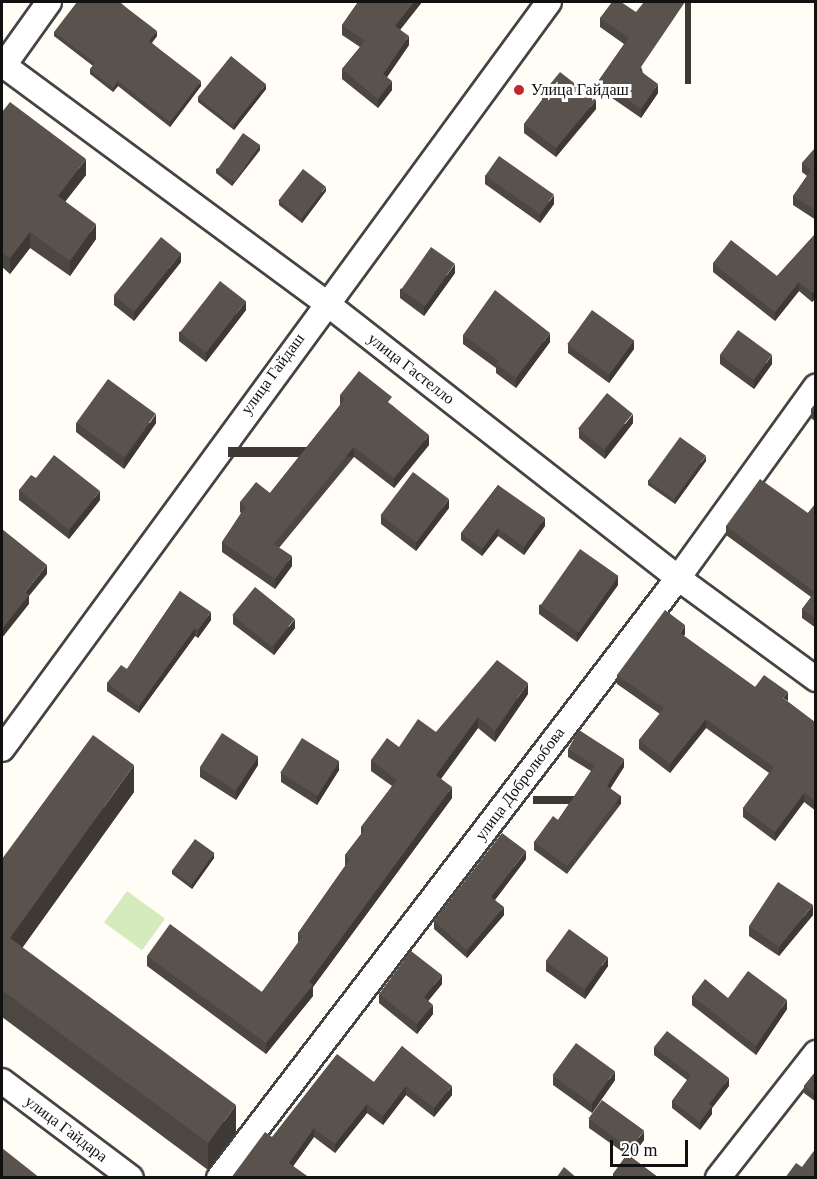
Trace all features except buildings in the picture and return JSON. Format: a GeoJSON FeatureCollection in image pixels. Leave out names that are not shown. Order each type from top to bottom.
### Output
{"type":"FeatureCollection","features":[{"type":"Feature","properties":{"kind":"street"},"geometry":{"type":"LineString","coordinates":[[2,66],[49,2]]}},
{"type":"Feature","properties":{"kind":"street","name":"улица Гайдаш"},"geometry":{"type":"LineString","coordinates":[[2,749],[325,302],[549,2]]}},
{"type":"Feature","properties":{"kind":"street","name":"улица Гастелло"},"geometry":{"type":"LineString","coordinates":[[2,66],[325,302],[678,578],[816,679]]}},
{"type":"Feature","properties":{"kind":"street","name":"улица Добролюбова"},"geometry":{"type":"LineString","coordinates":[[219,1178],[678,578],[816,387]]}},
{"type":"Feature","properties":{"kind":"street"},"geometry":{"type":"LineString","coordinates":[[718,1178],[816,1053]]}},
{"type":"Feature","properties":{"kind":"street","name":"улица Гайдара"},"geometry":{"type":"LineString","coordinates":[[2,1081],[131,1178]]}},
{"type":"Feature","properties":{"kind":"green space"},"geometry":{"type":"Polygon","coordinates":[[[127,891],[165,919],[142,950],[104,923],[127,891]]]}},
{"type":"Feature","properties":{"kind":"place","name":"Улица Гайдаш"},"geometry":{"type":"Point","coordinates":[519,90]}}]}
